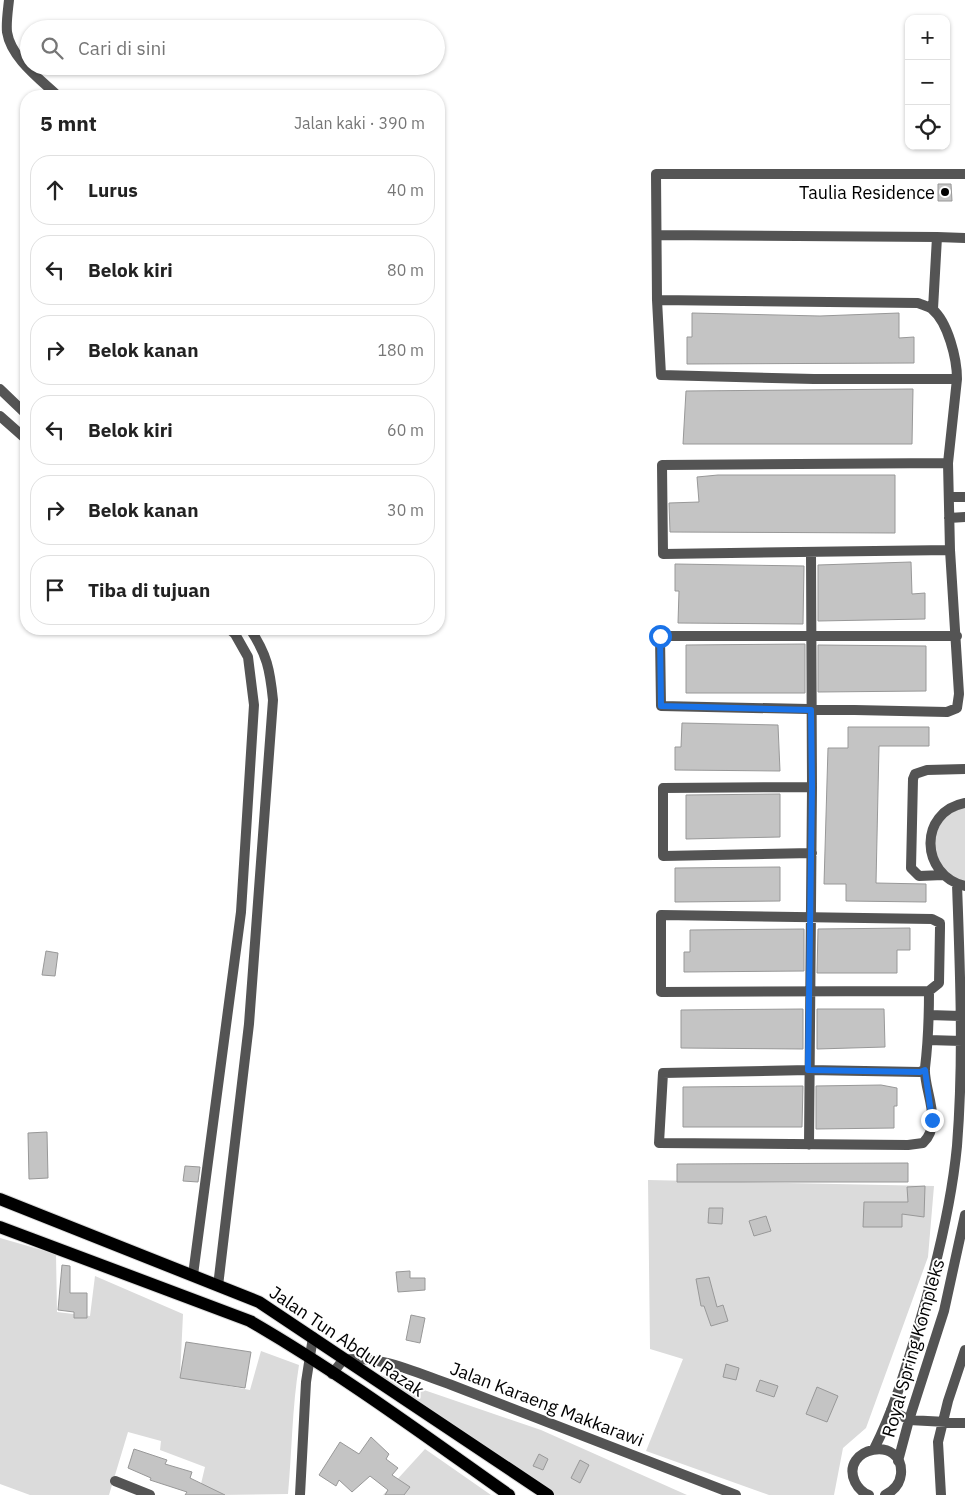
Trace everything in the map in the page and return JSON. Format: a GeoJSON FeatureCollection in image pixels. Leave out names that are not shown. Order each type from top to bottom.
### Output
{"type":"FeatureCollection","features":[{"type":"Feature","properties":{"kind":"main road","name":"Jalan Tun Abdul Razak"},"geometry":{"type":"LineString","coordinates":[[0,1199],[259,1302],[313,1337],[343,1360],[548,1495]]}},
{"type":"Feature","properties":{"kind":"main road","name":"Jalan Tun Abdul Razak"},"geometry":{"type":"LineString","coordinates":[[0,1227],[250,1321],[385,1407],[509,1495]]}},
{"type":"Feature","properties":{"kind":"street"},"geometry":{"type":"LineString","coordinates":[[9,0],[7,32],[14,50],[20,58]]}},
{"type":"Feature","properties":{"kind":"street"},"geometry":{"type":"LineString","coordinates":[[36,75],[52,90]]}},
{"type":"Feature","properties":{"kind":"street"},"geometry":{"type":"LineString","coordinates":[[957,379],[814,379],[661,375],[657,300],[656,174],[965,174]]}},
{"type":"Feature","properties":{"kind":"street"},"geometry":{"type":"LineString","coordinates":[[657,235],[937,236],[965,238]]}},
{"type":"Feature","properties":{"kind":"street"},"geometry":{"type":"LineString","coordinates":[[932,309],[937,236]]}},
{"type":"Feature","properties":{"kind":"street"},"geometry":{"type":"LineString","coordinates":[[657,300],[918,303],[932,309],[938,316],[952,347],[957,368],[948,463],[950,550],[957,636],[960,694],[957,708],[952,711],[661,706],[660,636],[957,636]]}},
{"type":"Feature","properties":{"kind":"street"},"geometry":{"type":"LineString","coordinates":[[0,389],[20,408]]}},
{"type":"Feature","properties":{"kind":"street"},"geometry":{"type":"LineString","coordinates":[[0,416],[20,434]]}},
{"type":"Feature","properties":{"kind":"street"},"geometry":{"type":"LineString","coordinates":[[948,463],[662,465],[663,554],[811,554],[950,550]]}},
{"type":"Feature","properties":{"kind":"street"},"geometry":{"type":"LineString","coordinates":[[949,497],[965,497]]}},
{"type":"Feature","properties":{"kind":"street"},"geometry":{"type":"LineString","coordinates":[[949,518],[965,517]]}},
{"type":"Feature","properties":{"kind":"street"},"geometry":{"type":"LineString","coordinates":[[809,1144],[808,1070],[812,852],[811,554]]}},
{"type":"Feature","properties":{"kind":"street"},"geometry":{"type":"LineString","coordinates":[[193,1275],[241,912],[254,705],[248,657],[236,635]]}},
{"type":"Feature","properties":{"kind":"street"},"geometry":{"type":"LineString","coordinates":[[218,1286],[250,1024],[273,700],[270,668],[262,647],[254,635]]}},
{"type":"Feature","properties":{"kind":"street"},"geometry":{"type":"LineString","coordinates":[[943,875],[919,876],[911,868],[913,779],[916,774],[927,770],[965,769]]}},
{"type":"Feature","properties":{"kind":"street"},"geometry":{"type":"LineString","coordinates":[[812,787],[663,788],[663,856],[812,852]]}},
{"type":"Feature","properties":{"kind":"street"},"geometry":{"type":"LineString","coordinates":[[961,885],[943,875],[931,855],[932,831],[946,812],[965,804]]}},
{"type":"Feature","properties":{"kind":"street","name":"Royal Spring Kompleks"},"geometry":{"type":"LineString","coordinates":[[874,1449],[891,1410],[932,1279],[961,1146],[961,885]]}},
{"type":"Feature","properties":{"kind":"street"},"geometry":{"type":"LineString","coordinates":[[661,915],[811,917],[932,919],[937,921],[940,928],[940,979],[937,986],[929,991],[661,992],[661,915]]}},
{"type":"Feature","properties":{"kind":"street"},"geometry":{"type":"LineString","coordinates":[[925,1070],[920,1072],[808,1070],[663,1072],[659,1143],[908,1145],[923,1143],[928,1138],[932,1120],[925,1070],[929,991]]}},
{"type":"Feature","properties":{"kind":"street"},"geometry":{"type":"LineString","coordinates":[[929,1015],[961,1016]]}},
{"type":"Feature","properties":{"kind":"street"},"geometry":{"type":"LineString","coordinates":[[928,1040],[962,1041]]}},
{"type":"Feature","properties":{"kind":"street","name":"Royal Spring Kompleks"},"geometry":{"type":"LineString","coordinates":[[885,1495],[897,1486],[900,1478],[898,1461],[909,1420],[944,1311],[965,1215]]}},
{"type":"Feature","properties":{"kind":"street"},"geometry":{"type":"LineString","coordinates":[[300,1495],[308,1357],[313,1337]]}},
{"type":"Feature","properties":{"kind":"street"},"geometry":{"type":"LineString","coordinates":[[941,1495],[938,1442],[965,1350]]}},
{"type":"Feature","properties":{"kind":"street","name":"Jalan Karaeng Makkarawi"},"geometry":{"type":"LineString","coordinates":[[343,1360],[367,1358],[450,1384],[736,1495]]}},
{"type":"Feature","properties":{"kind":"street"},"geometry":{"type":"LineString","coordinates":[[332,1374],[343,1360]]}},
{"type":"Feature","properties":{"kind":"street"},"geometry":{"type":"LineString","coordinates":[[891,1410],[909,1420],[965,1423]]}},
{"type":"Feature","properties":{"kind":"street","name":"Royal Spring Kompleks"},"geometry":{"type":"LineString","coordinates":[[869,1495],[858,1487],[853,1478],[853,1468],[857,1459],[865,1452],[874,1449],[884,1449],[898,1461]]}},
{"type":"Feature","properties":{"kind":"street"},"geometry":{"type":"LineString","coordinates":[[115,1481],[150,1495]]}},
{"type":"Feature","properties":{"kind":"shaded area"},"geometry":{"type":"Polygon","coordinates":[[[965,806],[965,881],[956,880],[938,863],[933,839],[944,817],[965,806]]]}},
{"type":"Feature","properties":{"kind":"shaded area"},"geometry":{"type":"Polygon","coordinates":[[[648,1180],[934,1186],[928,1257],[866,1428],[843,1448],[834,1495],[769,1495],[646,1451],[683,1359],[650,1349],[648,1180]]]}},
{"type":"Feature","properties":{"kind":"shaded area"},"geometry":{"type":"Polygon","coordinates":[[[0,1238],[56,1254],[57,1312],[90,1316],[95,1276],[183,1314],[180,1377],[250,1390],[261,1351],[299,1365],[293,1413],[288,1494],[221,1495],[200,1488],[205,1467],[160,1450],[161,1441],[128,1432],[109,1495],[30,1495],[0,1484],[0,1238]]]}},
{"type":"Feature","properties":{"kind":"shaded area"},"geometry":{"type":"Polygon","coordinates":[[[360,1368],[541,1430],[687,1495],[544,1495],[360,1368]]]}},
{"type":"Feature","properties":{"kind":"shaded area"},"geometry":{"type":"Polygon","coordinates":[[[425,1449],[491,1495],[383,1495],[425,1449]]]}},
{"type":"Feature","properties":{"kind":"building","name":"Taulia Residence"},"geometry":{"type":"Polygon","coordinates":[[[938,184],[951,184],[952,201],[938,201],[938,184]]]}},
{"type":"Feature","properties":{"kind":"building"},"geometry":{"type":"Polygon","coordinates":[[[692,313],[820,316],[899,313],[899,338],[914,337],[914,363],[687,364],[687,337],[692,337],[692,313]]]}},
{"type":"Feature","properties":{"kind":"building"},"geometry":{"type":"Polygon","coordinates":[[[913,389],[912,444],[683,444],[686,391],[913,389]]]}},
{"type":"Feature","properties":{"kind":"building"},"geometry":{"type":"Polygon","coordinates":[[[718,475],[895,475],[895,533],[670,532],[669,503],[699,502],[697,477],[718,475]]]}},
{"type":"Feature","properties":{"kind":"building"},"geometry":{"type":"Polygon","coordinates":[[[911,562],[912,594],[925,593],[925,619],[818,621],[818,565],[911,562]]]}},
{"type":"Feature","properties":{"kind":"building"},"geometry":{"type":"Polygon","coordinates":[[[675,564],[804,566],[803,624],[678,623],[679,591],[675,591],[675,564]]]}},
{"type":"Feature","properties":{"kind":"building"},"geometry":{"type":"Polygon","coordinates":[[[805,644],[805,693],[686,693],[686,645],[805,644]]]}},
{"type":"Feature","properties":{"kind":"building"},"geometry":{"type":"Polygon","coordinates":[[[818,645],[926,646],[926,691],[818,692],[818,645]]]}},
{"type":"Feature","properties":{"kind":"building"},"geometry":{"type":"Polygon","coordinates":[[[682,723],[778,725],[780,771],[675,770],[675,747],[681,747],[682,723]]]}},
{"type":"Feature","properties":{"kind":"building"},"geometry":{"type":"Polygon","coordinates":[[[848,727],[929,727],[929,746],[879,746],[876,883],[926,884],[926,902],[846,901],[846,884],[824,884],[828,748],[848,748],[848,727]]]}},
{"type":"Feature","properties":{"kind":"building"},"geometry":{"type":"Polygon","coordinates":[[[780,794],[780,837],[686,839],[686,795],[780,794]]]}},
{"type":"Feature","properties":{"kind":"building"},"geometry":{"type":"Polygon","coordinates":[[[780,867],[780,901],[675,902],[675,868],[780,867]]]}},
{"type":"Feature","properties":{"kind":"building"},"geometry":{"type":"Polygon","coordinates":[[[910,928],[910,950],[897,950],[897,973],[817,973],[818,929],[910,928]]]}},
{"type":"Feature","properties":{"kind":"building"},"geometry":{"type":"Polygon","coordinates":[[[804,929],[804,971],[684,972],[684,952],[690,952],[690,930],[804,929]]]}},
{"type":"Feature","properties":{"kind":"building"},"geometry":{"type":"Polygon","coordinates":[[[46,951],[58,953],[55,976],[42,975],[46,951]]]}},
{"type":"Feature","properties":{"kind":"building"},"geometry":{"type":"Polygon","coordinates":[[[803,1009],[803,1049],[681,1048],[681,1010],[803,1009]]]}},
{"type":"Feature","properties":{"kind":"building"},"geometry":{"type":"Polygon","coordinates":[[[817,1009],[884,1009],[885,1047],[817,1049],[817,1009]]]}},
{"type":"Feature","properties":{"kind":"building"},"geometry":{"type":"Polygon","coordinates":[[[881,1085],[897,1088],[897,1106],[894,1106],[894,1128],[816,1129],[816,1086],[881,1085]]]}},
{"type":"Feature","properties":{"kind":"building"},"geometry":{"type":"Polygon","coordinates":[[[803,1086],[802,1127],[683,1127],[683,1087],[803,1086]]]}},
{"type":"Feature","properties":{"kind":"building"},"geometry":{"type":"Polygon","coordinates":[[[47,1132],[48,1178],[29,1179],[28,1133],[47,1132]]]}},
{"type":"Feature","properties":{"kind":"building"},"geometry":{"type":"Polygon","coordinates":[[[908,1163],[908,1182],[677,1182],[677,1164],[908,1163]]]}},
{"type":"Feature","properties":{"kind":"building"},"geometry":{"type":"Polygon","coordinates":[[[185,1166],[200,1167],[198,1182],[183,1181],[185,1166]]]}},
{"type":"Feature","properties":{"kind":"building"},"geometry":{"type":"Polygon","coordinates":[[[925,1186],[924,1217],[902,1214],[902,1227],[863,1227],[864,1202],[908,1202],[907,1187],[925,1186]]]}},
{"type":"Feature","properties":{"kind":"building"},"geometry":{"type":"Polygon","coordinates":[[[709,1208],[723,1208],[722,1224],[708,1223],[709,1208]]]}},
{"type":"Feature","properties":{"kind":"building"},"geometry":{"type":"Polygon","coordinates":[[[766,1216],[771,1231],[754,1236],[749,1221],[766,1216]]]}},
{"type":"Feature","properties":{"kind":"building"},"geometry":{"type":"Polygon","coordinates":[[[62,1265],[70,1266],[70,1293],[87,1293],[87,1318],[74,1318],[74,1312],[58,1310],[62,1265]]]}},
{"type":"Feature","properties":{"kind":"building"},"geometry":{"type":"Polygon","coordinates":[[[410,1271],[410,1278],[425,1278],[425,1290],[398,1292],[396,1272],[410,1271]]]}},
{"type":"Feature","properties":{"kind":"building"},"geometry":{"type":"Polygon","coordinates":[[[709,1277],[717,1307],[723,1305],[728,1321],[711,1326],[704,1306],[701,1306],[696,1279],[709,1277]]]}},
{"type":"Feature","properties":{"kind":"building"},"geometry":{"type":"Polygon","coordinates":[[[411,1315],[425,1318],[420,1343],[406,1340],[411,1315]]]}},
{"type":"Feature","properties":{"kind":"building"},"geometry":{"type":"Polygon","coordinates":[[[186,1342],[251,1352],[245,1388],[180,1378],[186,1342]]]}},
{"type":"Feature","properties":{"kind":"building"},"geometry":{"type":"Polygon","coordinates":[[[726,1364],[739,1368],[736,1380],[723,1377],[726,1364]]]}},
{"type":"Feature","properties":{"kind":"building"},"geometry":{"type":"Polygon","coordinates":[[[760,1380],[778,1386],[774,1397],[756,1391],[760,1380]]]}},
{"type":"Feature","properties":{"kind":"building"},"geometry":{"type":"Polygon","coordinates":[[[817,1387],[838,1396],[827,1422],[806,1414],[817,1387]]]}},
{"type":"Feature","properties":{"kind":"building"},"geometry":{"type":"Polygon","coordinates":[[[371,1437],[389,1454],[386,1459],[398,1468],[392,1475],[410,1487],[404,1495],[385,1495],[388,1490],[370,1476],[352,1492],[339,1480],[336,1486],[319,1475],[340,1442],[359,1454],[371,1437]]]}},
{"type":"Feature","properties":{"kind":"building"},"geometry":{"type":"Polygon","coordinates":[[[134,1449],[167,1460],[165,1464],[192,1472],[190,1478],[225,1495],[185,1495],[187,1492],[150,1480],[151,1478],[128,1468],[134,1449]]]}},
{"type":"Feature","properties":{"kind":"building"},"geometry":{"type":"Polygon","coordinates":[[[539,1454],[548,1459],[543,1470],[533,1466],[539,1454]]]}},
{"type":"Feature","properties":{"kind":"building"},"geometry":{"type":"Polygon","coordinates":[[[580,1460],[589,1465],[580,1483],[571,1478],[580,1460]]]}},
{"type":"Feature","properties":{"kind":"place","name":"Taulia Residence"},"geometry":{"type":"Point","coordinates":[945,192]}},
{"type":"Feature","properties":{"kind":"route"},"geometry":{"type":"LineString","coordinates":[[660,636],[661,706],[811,710],[811,917],[808,1070],[920,1072],[925,1070],[931,1102],[932,1120]]}}]}
